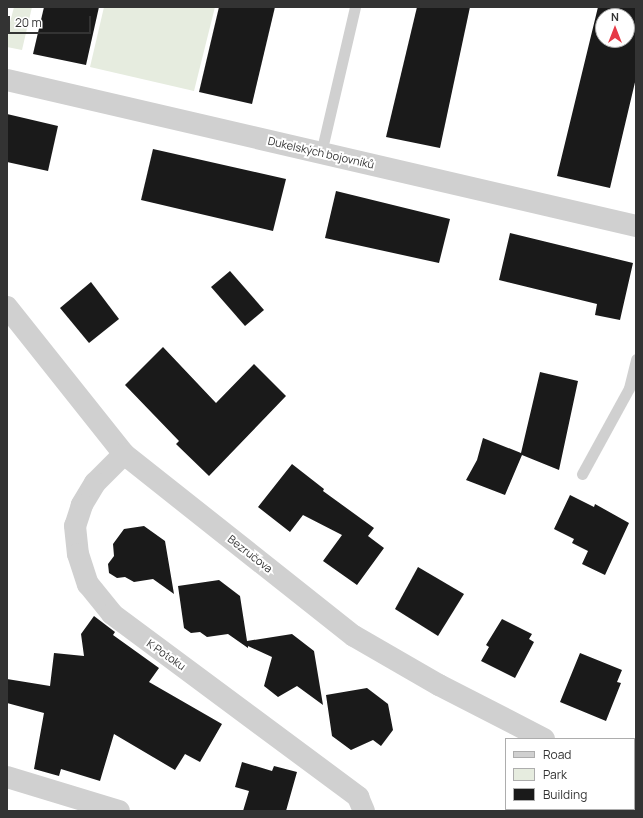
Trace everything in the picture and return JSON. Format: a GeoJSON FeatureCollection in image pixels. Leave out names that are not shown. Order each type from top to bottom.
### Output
{"type":"FeatureCollection","features":[{"type":"Feature","properties":{"kind":"street","name":"Dukelských bojovníků"},"geometry":{"type":"LineString","coordinates":[[7,80],[636,226]]}},
{"type":"Feature","properties":{"kind":"street","name":"Bezručova"},"geometry":{"type":"LineString","coordinates":[[7,307],[124,454],[354,636],[439,685],[542,738]]}},
{"type":"Feature","properties":{"kind":"street","name":"K Potoku"},"geometry":{"type":"LineString","coordinates":[[124,454],[95,483],[82,505],[75,526],[78,554],[88,584],[112,614],[358,797],[364,811]]}},
{"type":"Feature","properties":{"kind":"street"},"geometry":{"type":"LineString","coordinates":[[7,777],[119,811]]}},
{"type":"Feature","properties":{"kind":"lane"},"geometry":{"type":"LineString","coordinates":[[320,153],[355,7]]}},
{"type":"Feature","properties":{"kind":"lane"},"geometry":{"type":"LineString","coordinates":[[582,474],[629,388],[636,359]]}},
{"type":"Feature","properties":{"kind":"green space"},"geometry":{"type":"Polygon","coordinates":[[[14,7],[32,7],[22,50],[7,47],[7,34],[14,7]]]}},
{"type":"Feature","properties":{"kind":"green space"},"geometry":{"type":"Polygon","coordinates":[[[104,7],[215,7],[194,91],[90,67],[104,7]]]}},
{"type":"Feature","properties":{"kind":"building"},"geometry":{"type":"Polygon","coordinates":[[[44,7],[99,7],[86,65],[33,54],[44,7]]]}},
{"type":"Feature","properties":{"kind":"building"},"geometry":{"type":"Polygon","coordinates":[[[219,7],[275,7],[252,104],[199,92],[219,7]]]}},
{"type":"Feature","properties":{"kind":"building"},"geometry":{"type":"Polygon","coordinates":[[[417,7],[470,7],[440,148],[386,137],[417,7]]]}},
{"type":"Feature","properties":{"kind":"building"},"geometry":{"type":"Polygon","coordinates":[[[598,7],[636,7],[636,78],[610,188],[557,176],[595,19],[595,48],[635,48],[635,8],[598,7]]]}},
{"type":"Feature","properties":{"kind":"building"},"geometry":{"type":"Polygon","coordinates":[[[7,114],[58,126],[48,171],[7,162],[7,114]]]}},
{"type":"Feature","properties":{"kind":"building"},"geometry":{"type":"Polygon","coordinates":[[[153,149],[286,179],[273,231],[141,200],[153,149]]]}},
{"type":"Feature","properties":{"kind":"building"},"geometry":{"type":"Polygon","coordinates":[[[336,191],[450,219],[439,263],[325,238],[336,191]]]}},
{"type":"Feature","properties":{"kind":"building"},"geometry":{"type":"Polygon","coordinates":[[[510,233],[633,263],[620,320],[595,315],[597,304],[499,280],[510,233]]]}},
{"type":"Feature","properties":{"kind":"building"},"geometry":{"type":"Polygon","coordinates":[[[230,271],[264,310],[245,326],[211,287],[230,271]]]}},
{"type":"Feature","properties":{"kind":"building"},"geometry":{"type":"Polygon","coordinates":[[[91,282],[119,319],[89,343],[60,308],[91,282]]]}},
{"type":"Feature","properties":{"kind":"building"},"geometry":{"type":"Polygon","coordinates":[[[163,347],[216,403],[254,364],[286,396],[209,476],[176,444],[179,441],[125,385],[163,347]]]}},
{"type":"Feature","properties":{"kind":"building"},"geometry":{"type":"Polygon","coordinates":[[[540,372],[578,381],[559,470],[522,455],[505,495],[466,480],[477,460],[483,438],[521,453],[540,372]]]}},
{"type":"Feature","properties":{"kind":"building"},"geometry":{"type":"Polygon","coordinates":[[[292,464],[324,489],[323,491],[374,528],[368,536],[384,548],[357,585],[323,561],[342,535],[303,515],[290,532],[258,507],[292,464]]]}},
{"type":"Feature","properties":{"kind":"building"},"geometry":{"type":"Polygon","coordinates":[[[570,495],[594,507],[595,504],[629,523],[605,575],[582,564],[588,551],[572,543],[574,539],[554,529],[570,495]]]}},
{"type":"Feature","properties":{"kind":"building"},"geometry":{"type":"Polygon","coordinates":[[[144,526],[165,541],[174,594],[153,579],[134,582],[125,577],[117,578],[109,573],[108,564],[114,556],[113,544],[124,529],[144,526]]]}},
{"type":"Feature","properties":{"kind":"building"},"geometry":{"type":"Polygon","coordinates":[[[418,567],[464,594],[438,636],[395,609],[418,567]]]}},
{"type":"Feature","properties":{"kind":"building"},"geometry":{"type":"Polygon","coordinates":[[[219,580],[240,596],[247,641],[292,634],[314,651],[323,705],[297,686],[278,697],[264,686],[272,657],[248,646],[248,648],[228,634],[207,637],[200,632],[191,633],[184,628],[178,586],[219,580]]]}},
{"type":"Feature","properties":{"kind":"building"},"geometry":{"type":"Polygon","coordinates":[[[94,616],[115,632],[113,635],[159,668],[149,682],[222,724],[200,762],[185,754],[175,770],[114,734],[100,781],[61,769],[59,776],[34,769],[44,713],[7,703],[7,679],[50,686],[54,653],[84,656],[81,634],[94,616]]]}},
{"type":"Feature","properties":{"kind":"building"},"geometry":{"type":"Polygon","coordinates":[[[502,619],[532,634],[529,639],[534,642],[515,678],[481,661],[489,647],[486,645],[502,619]]]}},
{"type":"Feature","properties":{"kind":"building"},"geometry":{"type":"Polygon","coordinates":[[[580,653],[622,670],[617,682],[621,683],[606,721],[560,702],[580,653]]]}},
{"type":"Feature","properties":{"kind":"building"},"geometry":{"type":"Polygon","coordinates":[[[367,688],[388,704],[393,730],[381,746],[373,740],[351,750],[332,736],[326,695],[367,688]]]}},
{"type":"Feature","properties":{"kind":"building"},"geometry":{"type":"Polygon","coordinates":[[[242,762],[272,771],[274,766],[297,772],[286,811],[243,811],[249,791],[235,787],[242,762]]]}}]}
